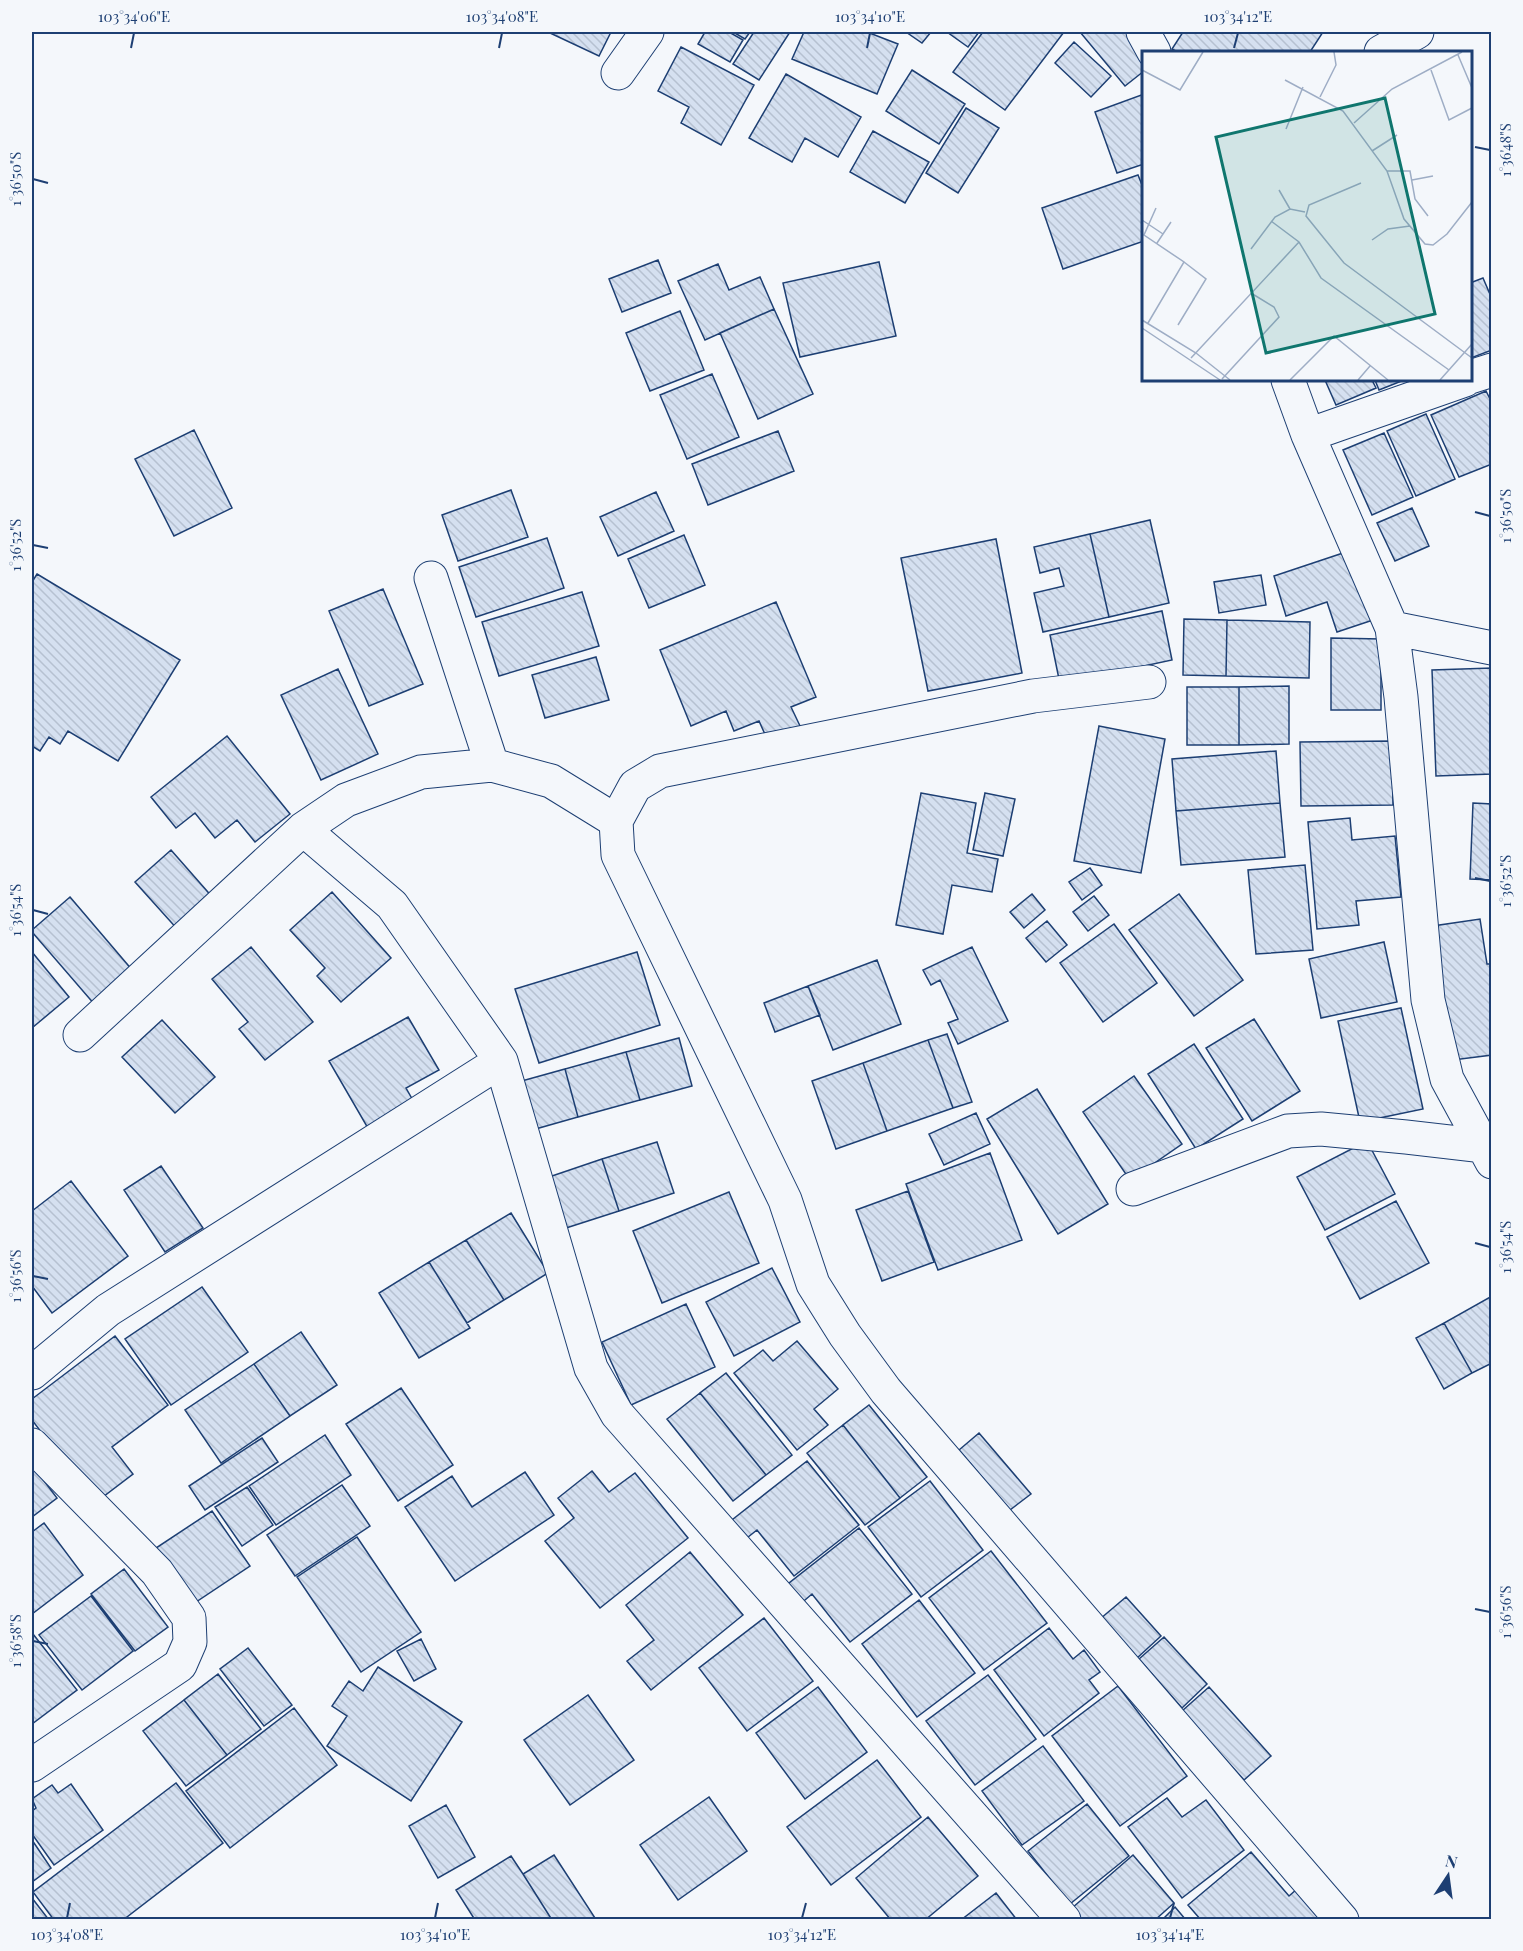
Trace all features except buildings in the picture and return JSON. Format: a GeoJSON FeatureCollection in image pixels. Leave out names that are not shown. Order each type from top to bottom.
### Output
{"type":"FeatureCollection","features":[{"type":"Feature","properties":{"kind":"street"},"geometry":{"type":"LineString","coordinates":[[618,73],[647,32]]}},
{"type":"Feature","properties":{"kind":"street"},"geometry":{"type":"LineString","coordinates":[[1143,32],[1153,51]]}},
{"type":"Feature","properties":{"kind":"street"},"geometry":{"type":"LineString","coordinates":[[1383,51],[1416,32]]}},
{"type":"Feature","properties":{"kind":"street"},"geometry":{"type":"LineString","coordinates":[[1472,376],[1491,370]]}},
{"type":"Feature","properties":{"kind":"street"},"geometry":{"type":"LineString","coordinates":[[1288,381],[1308,435],[1392,628],[1401,697],[1428,1000],[1447,1079],[1488,1154]]}},
{"type":"Feature","properties":{"kind":"street"},"geometry":{"type":"LineString","coordinates":[[1308,435],[1462,381]]}},
{"type":"Feature","properties":{"kind":"street"},"geometry":{"type":"LineString","coordinates":[[431,578],[492,765]]}},
{"type":"Feature","properties":{"kind":"street"},"geometry":{"type":"LineString","coordinates":[[1392,628],[1491,648]]}},
{"type":"Feature","properties":{"kind":"street"},"geometry":{"type":"LineString","coordinates":[[1149,682],[1033,696],[660,771],[635,786],[616,821],[618,855],[785,1200],[813,1284],[845,1335],[886,1390],[1342,1920]]}},
{"type":"Feature","properties":{"kind":"street"},"geometry":{"type":"LineString","coordinates":[[80,1035],[303,829],[346,800],[421,772],[492,765],[551,781],[616,821]]}},
{"type":"Feature","properties":{"kind":"street"},"geometry":{"type":"LineString","coordinates":[[303,829],[392,905],[501,1061],[591,1368],[617,1414],[1064,1920]]}},
{"type":"Feature","properties":{"kind":"street"},"geometry":{"type":"LineString","coordinates":[[32,1373],[108,1310],[501,1061]]}},
{"type":"Feature","properties":{"kind":"street"},"geometry":{"type":"LineString","coordinates":[[1134,1189],[1288,1131],[1321,1129],[1406,1137],[1488,1154]]}},
{"type":"Feature","properties":{"kind":"street"},"geometry":{"type":"LineString","coordinates":[[32,1445],[157,1572],[189,1618],[190,1642],[180,1665],[32,1765]]}}]}
